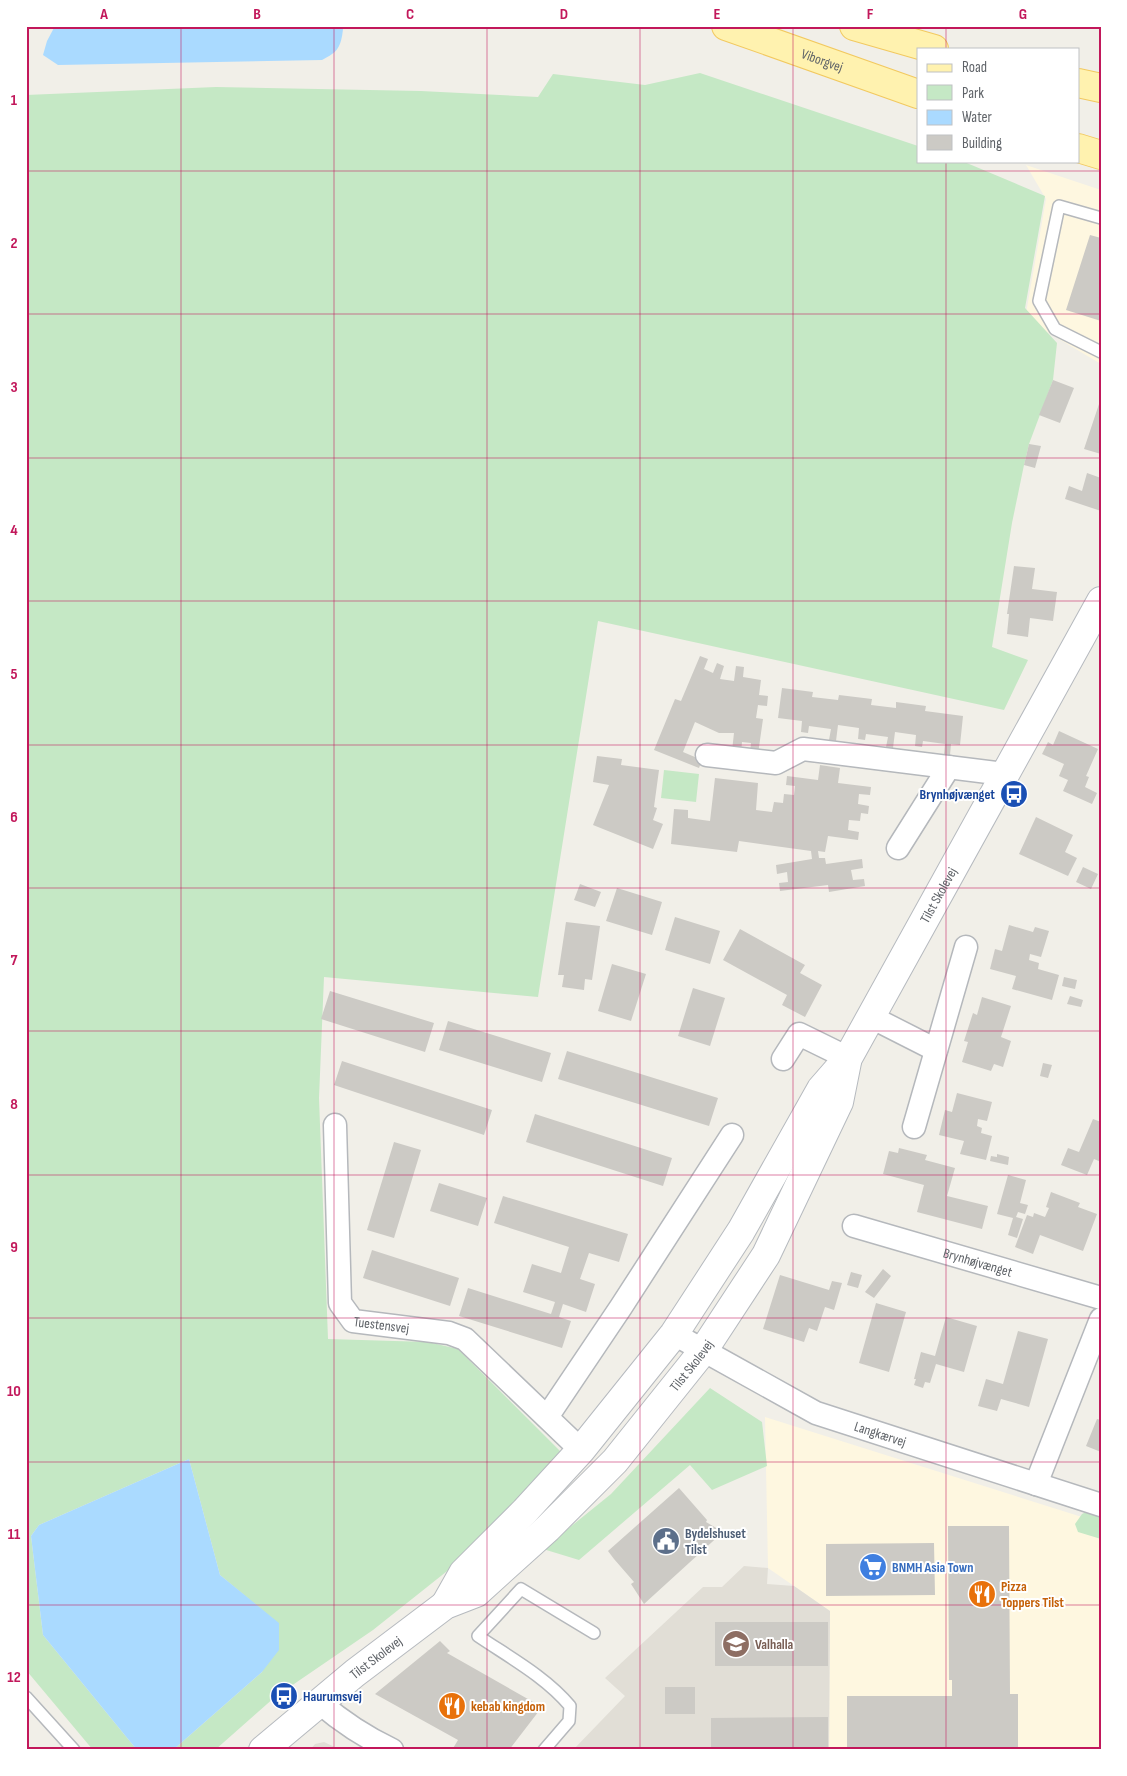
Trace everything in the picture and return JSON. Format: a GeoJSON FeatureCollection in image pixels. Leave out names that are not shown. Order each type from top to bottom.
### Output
{"type":"FeatureCollection","features":[{"type":"Feature","properties":{"kind":"main road","name":"Viborgvej"},"geometry":{"type":"LineString","coordinates":[[726,26],[917,94]]}},
{"type":"Feature","properties":{"kind":"main road"},"geometry":{"type":"LineString","coordinates":[[854,26],[931,48]]}},
{"type":"Feature","properties":{"kind":"main road"},"geometry":{"type":"LineString","coordinates":[[1080,83],[1101,88]]}},
{"type":"Feature","properties":{"kind":"main road"},"geometry":{"type":"LineString","coordinates":[[1080,149],[1101,155]]}},
{"type":"Feature","properties":{"kind":"street","name":"Tilst Skolevej"},"geometry":{"type":"LineString","coordinates":[[445,1605],[463,1573],[525,1511],[581,1450],[674,1334],[741,1232],[821,1089],[848,1058],[1101,601]]}},
{"type":"Feature","properties":{"kind":"street"},"geometry":{"type":"LineString","coordinates":[[707,755],[776,763],[803,749],[1004,774]]}},
{"type":"Feature","properties":{"kind":"street"},"geometry":{"type":"LineString","coordinates":[[898,848],[948,767]]}},
{"type":"Feature","properties":{"kind":"street"},"geometry":{"type":"LineString","coordinates":[[914,1127],[966,946]]}},
{"type":"Feature","properties":{"kind":"street"},"geometry":{"type":"LineString","coordinates":[[871,1017],[936,1050]]}},
{"type":"Feature","properties":{"kind":"street"},"geometry":{"type":"LineString","coordinates":[[783,1059],[799,1034],[848,1058]]}},
{"type":"Feature","properties":{"kind":"street","name":"Tilst Skolevej"},"geometry":{"type":"LineString","coordinates":[[263,1750],[355,1673],[445,1605],[476,1593],[555,1522],[615,1461],[703,1350],[766,1255],[839,1102],[848,1058]]}},
{"type":"Feature","properties":{"kind":"street","name":"Tuestensvej"},"geometry":{"type":"LineString","coordinates":[[335,1125],[340,1303],[353,1321],[449,1333],[465,1339],[581,1450]]}},
{"type":"Feature","properties":{"kind":"street"},"geometry":{"type":"LineString","coordinates":[[547,1417],[732,1136]]}},
{"type":"Feature","properties":{"kind":"street","name":"Brynhøjvænget"},"geometry":{"type":"LineString","coordinates":[[854,1226],[1101,1298]]}},
{"type":"Feature","properties":{"kind":"street"},"geometry":{"type":"LineString","coordinates":[[1036,1484],[1101,1319]]}},
{"type":"Feature","properties":{"kind":"street","name":"Langkærvej"},"geometry":{"type":"LineString","coordinates":[[674,1334],[816,1413],[1101,1505]]}},
{"type":"Feature","properties":{"kind":"street"},"geometry":{"type":"LineString","coordinates":[[320,1703],[342,1722],[392,1750]]}},
{"type":"Feature","properties":{"kind":"lane"},"geometry":{"type":"LineString","coordinates":[[1101,218],[1059,206],[1039,301],[1055,329],[1101,352]]}},
{"type":"Feature","properties":{"kind":"lane"},"geometry":{"type":"LineString","coordinates":[[544,1750],[569,1721],[570,1706],[560,1694],[540,1678],[478,1636],[521,1589],[594,1633]]}},
{"type":"Feature","properties":{"kind":"lane"},"geometry":{"type":"LineString","coordinates":[[26,1698],[74,1750]]}},
{"type":"Feature","properties":{"kind":"shaded area"},"geometry":{"type":"Polygon","coordinates":[[[1026,165],[1101,190],[1101,364],[1025,319],[1046,199],[1026,165]]]}},
{"type":"Feature","properties":{"kind":"shaded area"},"geometry":{"type":"Polygon","coordinates":[[[765,1417],[1101,1523],[1101,1750],[829,1750],[830,1611],[768,1568],[765,1417]]]}},
{"type":"Feature","properties":{"kind":"shaded area","name":"Valhalla"},"geometry":{"type":"Polygon","coordinates":[[[744,1566],[768,1568],[767,1584],[794,1586],[830,1611],[829,1750],[573,1750],[625,1696],[605,1678],[703,1587],[722,1587],[744,1566]]]}},
{"type":"Feature","properties":{"kind":"shaded area"},"geometry":{"type":"Polygon","coordinates":[[[324,1742],[341,1750],[310,1750],[315,1744],[324,1742]]]}},
{"type":"Feature","properties":{"kind":"green space"},"geometry":{"type":"Polygon","coordinates":[[[700,73],[917,146],[917,162],[964,162],[1045,196],[1025,308],[1057,343],[1053,380],[1029,444],[1024,465],[1012,523],[992,647],[1028,660],[1004,710],[598,621],[538,997],[324,977],[319,1098],[328,1339],[428,1342],[458,1349],[561,1452],[456,1564],[373,1630],[275,1697],[215,1750],[173,1750],[262,1672],[279,1624],[220,1575],[189,1459],[39,1525],[31,1536],[43,1635],[137,1750],[93,1750],[26,1670],[26,95],[216,87],[421,91],[538,97],[553,74],[645,85],[700,73]]]}},
{"type":"Feature","properties":{"kind":"green space"},"geometry":{"type":"Polygon","coordinates":[[[664,770],[699,774],[696,802],[661,798],[664,770]]]}},
{"type":"Feature","properties":{"kind":"green space"},"geometry":{"type":"Polygon","coordinates":[[[710,1388],[762,1422],[767,1466],[712,1490],[690,1465],[579,1560],[543,1549],[611,1494],[710,1388]]]}},
{"type":"Feature","properties":{"kind":"green space"},"geometry":{"type":"Polygon","coordinates":[[[1090,1510],[1101,1514],[1101,1539],[1078,1532],[1075,1524],[1082,1514],[1090,1510]]]}},
{"type":"Feature","properties":{"kind":"water"},"geometry":{"type":"Polygon","coordinates":[[[55,26],[340,26],[343,29],[338,48],[322,60],[58,65],[43,55],[47,41],[55,26]]]}},
{"type":"Feature","properties":{"kind":"water"},"geometry":{"type":"Polygon","coordinates":[[[189,1459],[220,1575],[279,1623],[279,1650],[262,1672],[173,1750],[137,1750],[43,1635],[31,1536],[39,1525],[189,1459]]]}},
{"type":"Feature","properties":{"kind":"building"},"geometry":{"type":"Polygon","coordinates":[[[1090,235],[1101,238],[1101,321],[1066,310],[1090,235]]]}},
{"type":"Feature","properties":{"kind":"building"},"geometry":{"type":"Polygon","coordinates":[[[1053,380],[1074,388],[1060,423],[1039,415],[1053,380]]]}},
{"type":"Feature","properties":{"kind":"building"},"geometry":{"type":"Polygon","coordinates":[[[1101,401],[1101,454],[1084,449],[1101,401]]]}},
{"type":"Feature","properties":{"kind":"building"},"geometry":{"type":"Polygon","coordinates":[[[1029,444],[1041,446],[1035,468],[1024,465],[1029,444]]]}},
{"type":"Feature","properties":{"kind":"building"},"geometry":{"type":"Polygon","coordinates":[[[1087,473],[1101,478],[1101,511],[1065,499],[1069,486],[1082,491],[1087,473]]]}},
{"type":"Feature","properties":{"kind":"building"},"geometry":{"type":"Polygon","coordinates":[[[1014,566],[1035,568],[1032,589],[1057,592],[1053,621],[1030,618],[1028,637],[1007,634],[1009,614],[1007,614],[1014,566]]]}},
{"type":"Feature","properties":{"kind":"building"},"geometry":{"type":"Polygon","coordinates":[[[700,656],[708,659],[704,669],[713,673],[717,663],[724,666],[720,679],[734,681],[736,666],[744,667],[743,677],[761,680],[759,695],[768,696],[767,706],[758,705],[756,718],[763,719],[758,754],[750,753],[751,743],[742,742],[741,753],[732,751],[734,733],[719,733],[695,722],[683,752],[702,760],[699,768],[654,750],[675,699],[681,701],[700,656]]]}},
{"type":"Feature","properties":{"kind":"building"},"geometry":{"type":"Polygon","coordinates":[[[782,688],[813,692],[812,697],[838,700],[839,695],[872,699],[871,705],[896,708],[896,702],[926,706],[925,711],[963,716],[960,745],[951,744],[950,755],[944,755],[945,744],[923,741],[922,747],[915,746],[916,735],[895,732],[893,748],[886,747],[888,737],[866,734],[865,740],[858,739],[859,728],[838,725],[836,741],[829,740],[831,729],[809,726],[808,733],[801,732],[802,721],[778,718],[782,688]]]}},
{"type":"Feature","properties":{"kind":"building"},"geometry":{"type":"Polygon","coordinates":[[[1059,731],[1098,749],[1086,776],[1089,777],[1085,787],[1097,793],[1092,804],[1063,791],[1068,780],[1059,776],[1064,764],[1042,754],[1048,742],[1053,745],[1059,731]]]}},
{"type":"Feature","properties":{"kind":"building"},"geometry":{"type":"Polygon","coordinates":[[[597,756],[622,759],[621,765],[659,770],[654,807],[657,808],[653,820],[663,824],[653,849],[593,825],[609,785],[593,782],[597,756]]]}},
{"type":"Feature","properties":{"kind":"building"},"geometry":{"type":"Polygon","coordinates":[[[820,765],[840,768],[838,783],[871,787],[870,795],[859,794],[858,804],[869,806],[868,814],[861,813],[860,821],[849,820],[848,830],[859,832],[858,840],[828,836],[825,852],[818,851],[819,858],[825,858],[826,864],[862,859],[863,868],[851,870],[853,880],[864,879],[865,886],[829,892],[828,885],[780,891],[779,883],[788,882],[787,872],[777,874],[776,865],[812,859],[811,851],[739,841],[737,852],[671,844],[674,809],[688,810],[688,818],[710,821],[715,778],[758,783],[756,810],[772,812],[774,802],[783,803],[784,794],[794,795],[795,786],[786,785],[787,776],[818,780],[820,765]]]}},
{"type":"Feature","properties":{"kind":"building"},"geometry":{"type":"Polygon","coordinates":[[[1036,817],[1073,835],[1065,852],[1077,858],[1068,876],[1019,854],[1036,817]]]}},
{"type":"Feature","properties":{"kind":"building"},"geometry":{"type":"Polygon","coordinates":[[[1083,867],[1098,874],[1091,889],[1076,882],[1083,867]]]}},
{"type":"Feature","properties":{"kind":"building"},"geometry":{"type":"Polygon","coordinates":[[[580,884],[601,892],[595,907],[574,900],[580,884]]]}},
{"type":"Feature","properties":{"kind":"building"},"geometry":{"type":"Polygon","coordinates":[[[617,888],[662,902],[652,935],[606,921],[617,888]]]}},
{"type":"Feature","properties":{"kind":"building"},"geometry":{"type":"Polygon","coordinates":[[[675,917],[720,931],[710,964],[665,950],[675,917]]]}},
{"type":"Feature","properties":{"kind":"building"},"geometry":{"type":"Polygon","coordinates":[[[566,922],[600,926],[592,980],[585,979],[584,990],[562,987],[564,975],[558,975],[566,922]]]}},
{"type":"Feature","properties":{"kind":"building"},"geometry":{"type":"Polygon","coordinates":[[[1009,925],[1033,932],[1035,927],[1049,931],[1041,957],[1030,954],[1029,960],[1039,963],[1038,969],[1059,975],[1052,1000],[1012,989],[1016,976],[990,969],[995,949],[1002,951],[1009,925]]]}},
{"type":"Feature","properties":{"kind":"building"},"geometry":{"type":"Polygon","coordinates":[[[740,929],[805,965],[800,973],[822,985],[805,1017],[782,1005],[787,995],[723,960],[740,929]]]}},
{"type":"Feature","properties":{"kind":"building"},"geometry":{"type":"Polygon","coordinates":[[[612,964],[646,974],[631,1021],[598,1011],[612,964]]]}},
{"type":"Feature","properties":{"kind":"building"},"geometry":{"type":"Polygon","coordinates":[[[1064,977],[1077,980],[1075,989],[1062,986],[1064,977]]]}},
{"type":"Feature","properties":{"kind":"building"},"geometry":{"type":"Polygon","coordinates":[[[693,988],[725,998],[710,1046],[678,1036],[693,988]]]}},
{"type":"Feature","properties":{"kind":"building"},"geometry":{"type":"Polygon","coordinates":[[[330,991],[434,1023],[425,1052],[321,1019],[330,991]]]}},
{"type":"Feature","properties":{"kind":"building"},"geometry":{"type":"Polygon","coordinates":[[[1070,996],[1083,1000],[1081,1007],[1067,1004],[1070,996]]]}},
{"type":"Feature","properties":{"kind":"building"},"geometry":{"type":"Polygon","coordinates":[[[982,997],[1011,1006],[1001,1037],[1011,1041],[1003,1067],[994,1064],[991,1071],[962,1062],[968,1042],[964,1041],[973,1013],[977,1015],[982,997]]]}},
{"type":"Feature","properties":{"kind":"building"},"geometry":{"type":"Polygon","coordinates":[[[448,1021],[551,1053],[542,1082],[439,1050],[448,1021]]]}},
{"type":"Feature","properties":{"kind":"building"},"geometry":{"type":"Polygon","coordinates":[[[567,1051],[718,1098],[709,1126],[558,1079],[567,1051]]]}},
{"type":"Feature","properties":{"kind":"building"},"geometry":{"type":"Polygon","coordinates":[[[342,1061],[492,1110],[484,1135],[334,1085],[342,1061]]]}},
{"type":"Feature","properties":{"kind":"building"},"geometry":{"type":"Polygon","coordinates":[[[1043,1063],[1052,1065],[1048,1078],[1040,1076],[1043,1063]]]}},
{"type":"Feature","properties":{"kind":"building"},"geometry":{"type":"Polygon","coordinates":[[[957,1093],[992,1102],[987,1121],[978,1119],[977,1126],[982,1128],[981,1133],[992,1136],[986,1160],[960,1154],[964,1141],[939,1135],[945,1110],[952,1112],[957,1093]]]}},
{"type":"Feature","properties":{"kind":"building"},"geometry":{"type":"Polygon","coordinates":[[[535,1114],[672,1158],[663,1186],[526,1142],[535,1114]]]}},
{"type":"Feature","properties":{"kind":"building"},"geometry":{"type":"Polygon","coordinates":[[[1093,1119],[1101,1122],[1101,1162],[1094,1159],[1087,1175],[1061,1165],[1068,1148],[1079,1152],[1093,1119]]]}},
{"type":"Feature","properties":{"kind":"building"},"geometry":{"type":"Polygon","coordinates":[[[394,1142],[421,1150],[394,1238],[367,1230],[394,1142]]]}},
{"type":"Feature","properties":{"kind":"building"},"geometry":{"type":"Polygon","coordinates":[[[899,1148],[927,1155],[925,1160],[955,1168],[947,1196],[988,1206],[982,1229],[917,1212],[924,1185],[883,1174],[889,1151],[898,1153],[899,1148]]]}},
{"type":"Feature","properties":{"kind":"building"},"geometry":{"type":"Polygon","coordinates":[[[997,1154],[1009,1157],[1008,1165],[990,1161],[991,1156],[997,1157],[997,1154]]]}},
{"type":"Feature","properties":{"kind":"building"},"geometry":{"type":"Polygon","coordinates":[[[1008,1175],[1026,1180],[1020,1203],[1028,1205],[1025,1214],[1018,1212],[1016,1217],[1023,1219],[1017,1238],[1008,1235],[1013,1218],[997,1214],[1008,1175]]]}},
{"type":"Feature","properties":{"kind":"building"},"geometry":{"type":"Polygon","coordinates":[[[439,1183],[487,1198],[478,1226],[430,1211],[439,1183]]]}},
{"type":"Feature","properties":{"kind":"building"},"geometry":{"type":"Polygon","coordinates":[[[1051,1192],[1080,1203],[1078,1207],[1097,1214],[1083,1251],[1040,1235],[1033,1254],[1015,1247],[1027,1215],[1033,1217],[1034,1213],[1045,1217],[1049,1208],[1046,1207],[1051,1192]]]}},
{"type":"Feature","properties":{"kind":"building"},"geometry":{"type":"Polygon","coordinates":[[[503,1196],[628,1234],[619,1262],[589,1253],[580,1279],[595,1284],[586,1312],[563,1304],[559,1317],[571,1321],[562,1348],[459,1316],[468,1288],[551,1314],[555,1302],[523,1292],[532,1264],[561,1273],[569,1247],[494,1223],[503,1196]]]}},
{"type":"Feature","properties":{"kind":"building"},"geometry":{"type":"Polygon","coordinates":[[[372,1250],[459,1278],[450,1306],[363,1278],[372,1250]]]}},
{"type":"Feature","properties":{"kind":"building"},"geometry":{"type":"Polygon","coordinates":[[[883,1269],[891,1276],[874,1298],[865,1292],[883,1269]]]}},
{"type":"Feature","properties":{"kind":"building"},"geometry":{"type":"Polygon","coordinates":[[[851,1272],[862,1275],[858,1288],[847,1285],[851,1272]]]}},
{"type":"Feature","properties":{"kind":"building"},"geometry":{"type":"Polygon","coordinates":[[[780,1275],[829,1290],[832,1281],[842,1283],[834,1310],[825,1307],[817,1331],[809,1328],[804,1342],[763,1329],[780,1275]]]}},
{"type":"Feature","properties":{"kind":"building"},"geometry":{"type":"Polygon","coordinates":[[[876,1303],[906,1312],[889,1372],[859,1363],[876,1303]]]}},
{"type":"Feature","properties":{"kind":"building"},"geometry":{"type":"Polygon","coordinates":[[[946,1317],[977,1326],[964,1372],[936,1364],[930,1383],[925,1382],[923,1388],[914,1385],[921,1352],[935,1356],[946,1317]]]}},
{"type":"Feature","properties":{"kind":"building"},"geometry":{"type":"Polygon","coordinates":[[[1018,1331],[1048,1339],[1029,1407],[1001,1399],[997,1411],[978,1406],[986,1379],[1003,1384],[1018,1331]]]}},
{"type":"Feature","properties":{"kind":"building"},"geometry":{"type":"Polygon","coordinates":[[[1097,1419],[1101,1420],[1101,1452],[1086,1446],[1097,1419]]]}},
{"type":"Feature","properties":{"kind":"building","name":"Bydelshuset Tilst"},"geometry":{"type":"Polygon","coordinates":[[[679,1488],[707,1520],[706,1522],[723,1532],[644,1604],[631,1584],[634,1582],[608,1551],[679,1488]]]}},
{"type":"Feature","properties":{"kind":"building"},"geometry":{"type":"Polygon","coordinates":[[[948,1526],[1009,1526],[1010,1694],[1018,1694],[1018,1750],[847,1750],[847,1696],[952,1696],[952,1680],[949,1680],[948,1526]]]}},
{"type":"Feature","properties":{"kind":"building"},"geometry":{"type":"Polygon","coordinates":[[[934,1543],[935,1595],[826,1596],[826,1544],[934,1543]]]}},
{"type":"Feature","properties":{"kind":"building"},"geometry":{"type":"Polygon","coordinates":[[[715,1622],[828,1622],[828,1666],[715,1666],[715,1622]]]}},
{"type":"Feature","properties":{"kind":"building"},"geometry":{"type":"Polygon","coordinates":[[[440,1641],[450,1651],[447,1653],[542,1707],[509,1750],[452,1750],[458,1740],[375,1694],[440,1641]]]}},
{"type":"Feature","properties":{"kind":"building"},"geometry":{"type":"Polygon","coordinates":[[[665,1687],[695,1687],[695,1714],[665,1714],[665,1687]]]}},
{"type":"Feature","properties":{"kind":"building"},"geometry":{"type":"Polygon","coordinates":[[[828,1717],[828,1750],[711,1750],[711,1718],[828,1717]]]}},
{"type":"Feature","properties":{"kind":"place","name":"Brynhøjvænget"},"geometry":{"type":"Point","coordinates":[1014,794]}},
{"type":"Feature","properties":{"kind":"place","name":"Bydelshuset Tilst"},"geometry":{"type":"Point","coordinates":[666,1541]}},
{"type":"Feature","properties":{"kind":"place","name":"BNMH Asia Town"},"geometry":{"type":"Point","coordinates":[873,1567]}},
{"type":"Feature","properties":{"kind":"place","name":"Pizza Toppers Tilst"},"geometry":{"type":"Point","coordinates":[982,1594]}},
{"type":"Feature","properties":{"kind":"place","name":"Valhalla"},"geometry":{"type":"Point","coordinates":[736,1644]}},
{"type":"Feature","properties":{"kind":"place","name":"Haurumsvej"},"geometry":{"type":"Point","coordinates":[284,1696]}},
{"type":"Feature","properties":{"kind":"place","name":"kebab kingdom"},"geometry":{"type":"Point","coordinates":[452,1706]}}]}
